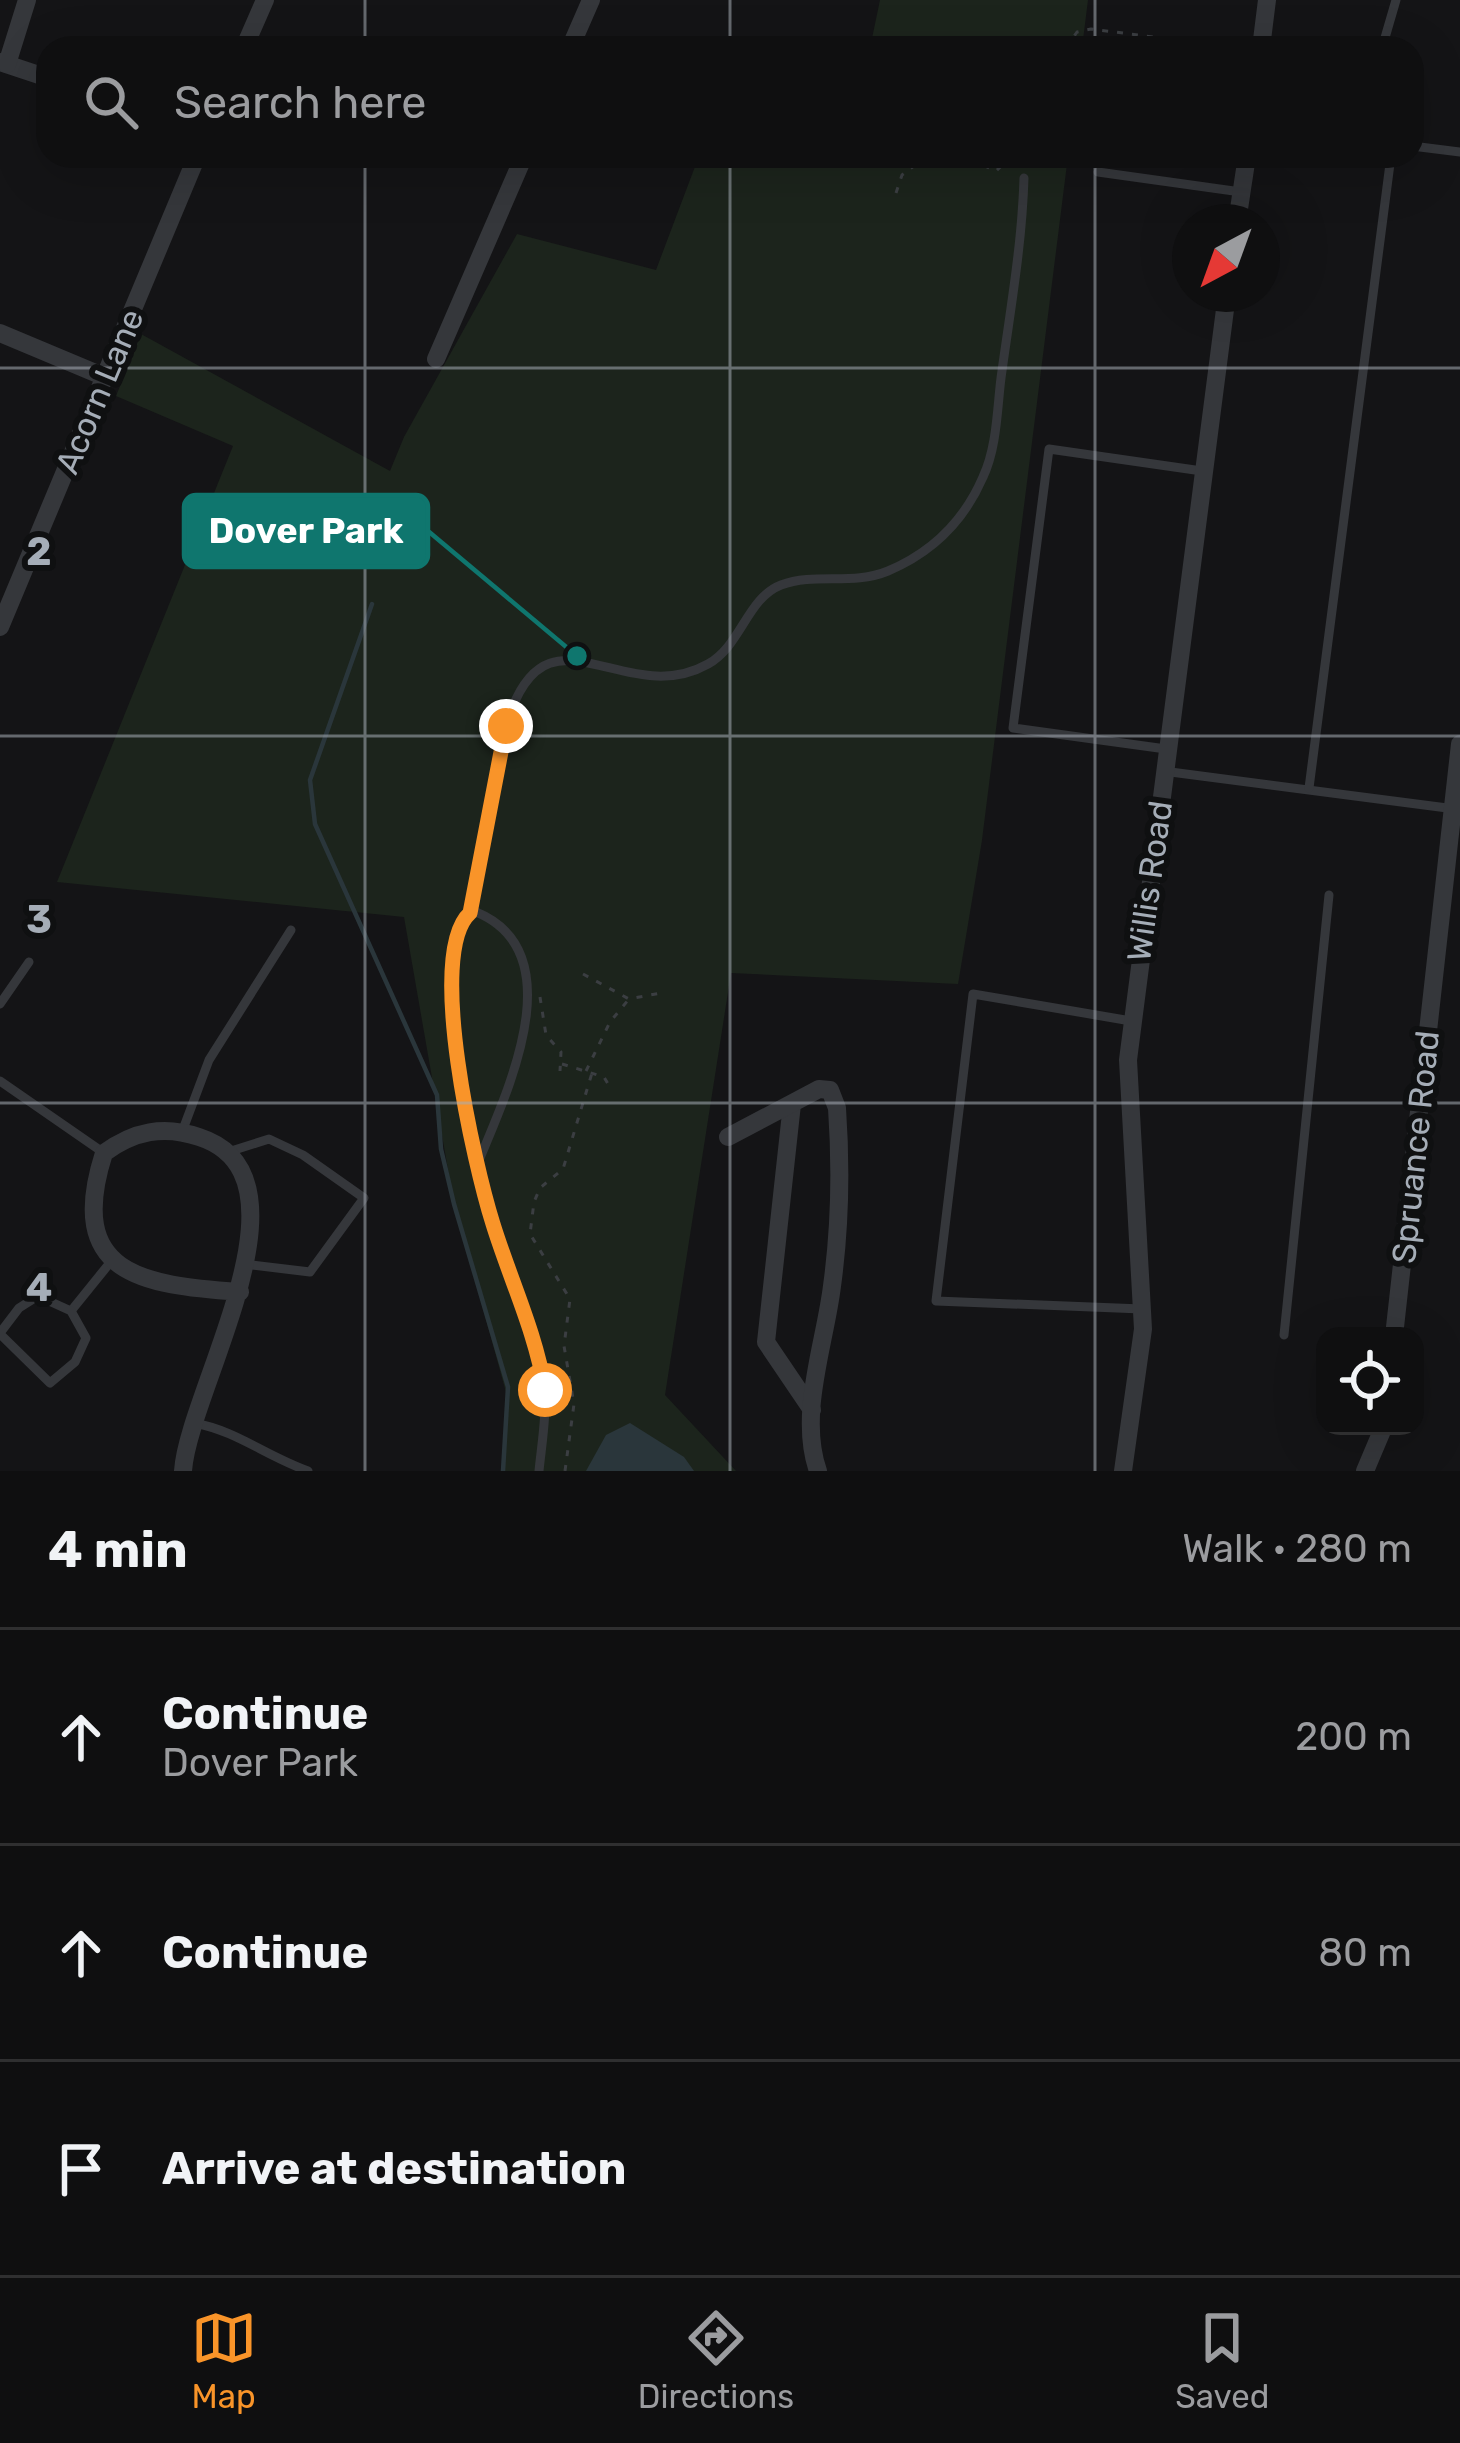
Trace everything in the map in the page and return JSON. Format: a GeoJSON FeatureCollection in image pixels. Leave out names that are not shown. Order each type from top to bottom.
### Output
{"type":"FeatureCollection","features":[{"type":"Feature","properties":{"kind":"street"},"geometry":{"type":"LineString","coordinates":[[27,0],[4,63],[36,74]]}},
{"type":"Feature","properties":{"kind":"street"},"geometry":{"type":"LineString","coordinates":[[249,36],[265,0]]}},
{"type":"Feature","properties":{"kind":"street"},"geometry":{"type":"LineString","coordinates":[[575,36],[591,0]]}},
{"type":"Feature","properties":{"kind":"street"},"geometry":{"type":"LineString","coordinates":[[1262,36],[1267,0]]}},
{"type":"Feature","properties":{"kind":"street","name":"Acorn Lane"},"geometry":{"type":"LineString","coordinates":[[0,627],[192,168]]}},
{"type":"Feature","properties":{"kind":"street"},"geometry":{"type":"LineString","coordinates":[[436,359],[519,168]]}},
{"type":"Feature","properties":{"kind":"street"},"geometry":{"type":"LineString","coordinates":[[1239,204],[1244,168]]}},
{"type":"Feature","properties":{"kind":"street","name":"Willis Road"},"geometry":{"type":"LineString","coordinates":[[1123,1471],[1142,1309],[1128,1060],[1131,1022],[1224,312]]}},
{"type":"Feature","properties":{"kind":"street"},"geometry":{"type":"LineString","coordinates":[[0,333],[105,377]]}},
{"type":"Feature","properties":{"kind":"street","name":"Spruance Road"},"geometry":{"type":"LineString","coordinates":[[1395,1327],[1460,744]]}},
{"type":"Feature","properties":{"kind":"street"},"geometry":{"type":"LineString","coordinates":[[728,1137],[819,1089],[830,1090],[840,1147],[833,1282],[812,1410],[811,1446],[818,1471]]}},
{"type":"Feature","properties":{"kind":"street"},"geometry":{"type":"LineString","coordinates":[[792,1104],[766,1342],[812,1410]]}},
{"type":"Feature","properties":{"kind":"street"},"geometry":{"type":"LineString","coordinates":[[183,1471],[190,1422],[240,1292],[247,1180],[228,1152],[182,1132],[140,1133],[104,1153],[91,1212],[113,1259],[145,1281],[240,1292]]}},
{"type":"Feature","properties":{"kind":"street"},"geometry":{"type":"LineString","coordinates":[[1365,1471],[1380,1435]]}},
{"type":"Feature","properties":{"kind":"lane"},"geometry":{"type":"LineString","coordinates":[[1386,36],[1396,0]]}},
{"type":"Feature","properties":{"kind":"lane"},"geometry":{"type":"LineString","coordinates":[[1424,148],[1460,152]]}},
{"type":"Feature","properties":{"kind":"lane"},"geometry":{"type":"LineString","coordinates":[[1309,788],[1389,168]]}},
{"type":"Feature","properties":{"kind":"lane"},"geometry":{"type":"LineString","coordinates":[[1098,172],[1241,192]]}},
{"type":"Feature","properties":{"kind":"lane"},"geometry":{"type":"LineString","coordinates":[[539,1471],[543,1376],[493,1224],[449,988],[454,937],[470,913],[506,726],[517,692],[544,663],[575,658],[641,679],[682,675],[726,652],[772,589],[808,579],[847,581],[889,571],[943,538],[957,523],[989,461],[1024,178]]}},
{"type":"Feature","properties":{"kind":"lane"},"geometry":{"type":"LineString","coordinates":[[1166,748],[1013,728],[1049,449],[1202,471]]}},
{"type":"Feature","properties":{"kind":"lane"},"geometry":{"type":"LineString","coordinates":[[1163,771],[1456,810]]}},
{"type":"Feature","properties":{"kind":"lane"},"geometry":{"type":"LineString","coordinates":[[1284,1335],[1329,895]]}},
{"type":"Feature","properties":{"kind":"lane"},"geometry":{"type":"LineString","coordinates":[[470,913],[491,920],[511,938],[522,963],[528,1000],[517,1064],[480,1158]]}},
{"type":"Feature","properties":{"kind":"lane"},"geometry":{"type":"LineString","coordinates":[[182,1132],[209,1060],[291,930]]}},
{"type":"Feature","properties":{"kind":"lane"},"geometry":{"type":"LineString","coordinates":[[0,1004],[29,962]]}},
{"type":"Feature","properties":{"kind":"lane"},"geometry":{"type":"LineString","coordinates":[[1131,1022],[974,994],[936,1301],[1142,1309]]}},
{"type":"Feature","properties":{"kind":"lane"},"geometry":{"type":"LineString","coordinates":[[0,1081],[104,1153]]}},
{"type":"Feature","properties":{"kind":"lane"},"geometry":{"type":"LineString","coordinates":[[228,1152],[269,1139],[303,1155],[364,1198],[310,1272],[244,1264]]}},
{"type":"Feature","properties":{"kind":"lane"},"geometry":{"type":"LineString","coordinates":[[71,1311],[113,1259]]}},
{"type":"Feature","properties":{"kind":"lane"},"geometry":{"type":"LineString","coordinates":[[38,1296],[71,1311],[86,1338],[75,1362],[50,1383],[0,1334],[19,1307],[38,1296]]}},
{"type":"Feature","properties":{"kind":"lane"},"geometry":{"type":"LineString","coordinates":[[190,1422],[231,1430],[257,1453],[308,1471]]}},
{"type":"Feature","properties":{"kind":"path"},"geometry":{"type":"LineString","coordinates":[[1074,36],[1091,29],[1146,36]]}},
{"type":"Feature","properties":{"kind":"path"},"geometry":{"type":"LineString","coordinates":[[896,193],[902,175],[910,168]]}},
{"type":"Feature","properties":{"kind":"path"},"geometry":{"type":"LineString","coordinates":[[1024,178],[1034,168]]}},
{"type":"Feature","properties":{"kind":"path"},"geometry":{"type":"LineString","coordinates":[[583,974],[629,999],[661,993]]}},
{"type":"Feature","properties":{"kind":"path"},"geometry":{"type":"LineString","coordinates":[[537,995],[543,1001],[546,1035],[561,1052],[560,1071]]}},
{"type":"Feature","properties":{"kind":"path"},"geometry":{"type":"LineString","coordinates":[[565,1471],[574,1404],[564,1346],[570,1299],[530,1234],[540,1188],[563,1169],[589,1072],[610,1022],[629,999]]}},
{"type":"Feature","properties":{"kind":"path"},"geometry":{"type":"LineString","coordinates":[[562,1064],[608,1084]]}},
{"type":"Feature","properties":{"kind":"shaded area"},"geometry":{"type":"Polygon","coordinates":[[[880,0],[1088,0],[1084,36],[872,36],[880,0]]]}},
{"type":"Feature","properties":{"kind":"shaded area"},"geometry":{"type":"Polygon","coordinates":[[[694,168],[1066,168],[982,840],[958,984],[731,973],[665,1395],[736,1471],[503,1471],[509,1403],[454,1204],[404,917],[57,882],[233,446],[116,396],[141,334],[390,471],[404,437],[517,234],[656,270],[694,168]]]}},
{"type":"Feature","properties":{"kind":"shaded area"},"geometry":{"type":"Polygon","coordinates":[[[630,1423],[684,1457],[694,1471],[586,1471],[606,1435],[630,1423]]]}},
{"type":"Feature","properties":{"kind":"waterway"},"geometry":{"type":"LineString","coordinates":[[372,604],[310,780],[315,824],[437,1095],[441,1149],[454,1204],[508,1387],[503,1471]]}},
{"type":"Feature","properties":{"kind":"place","name":"Dover Park"},"geometry":{"type":"Point","coordinates":[577,656]}},
{"type":"Feature","properties":{"kind":"route"},"geometry":{"type":"LineString","coordinates":[[506,726],[470,913],[458,925],[451,950],[449,988],[482,1180],[545,1390]]}}]}
